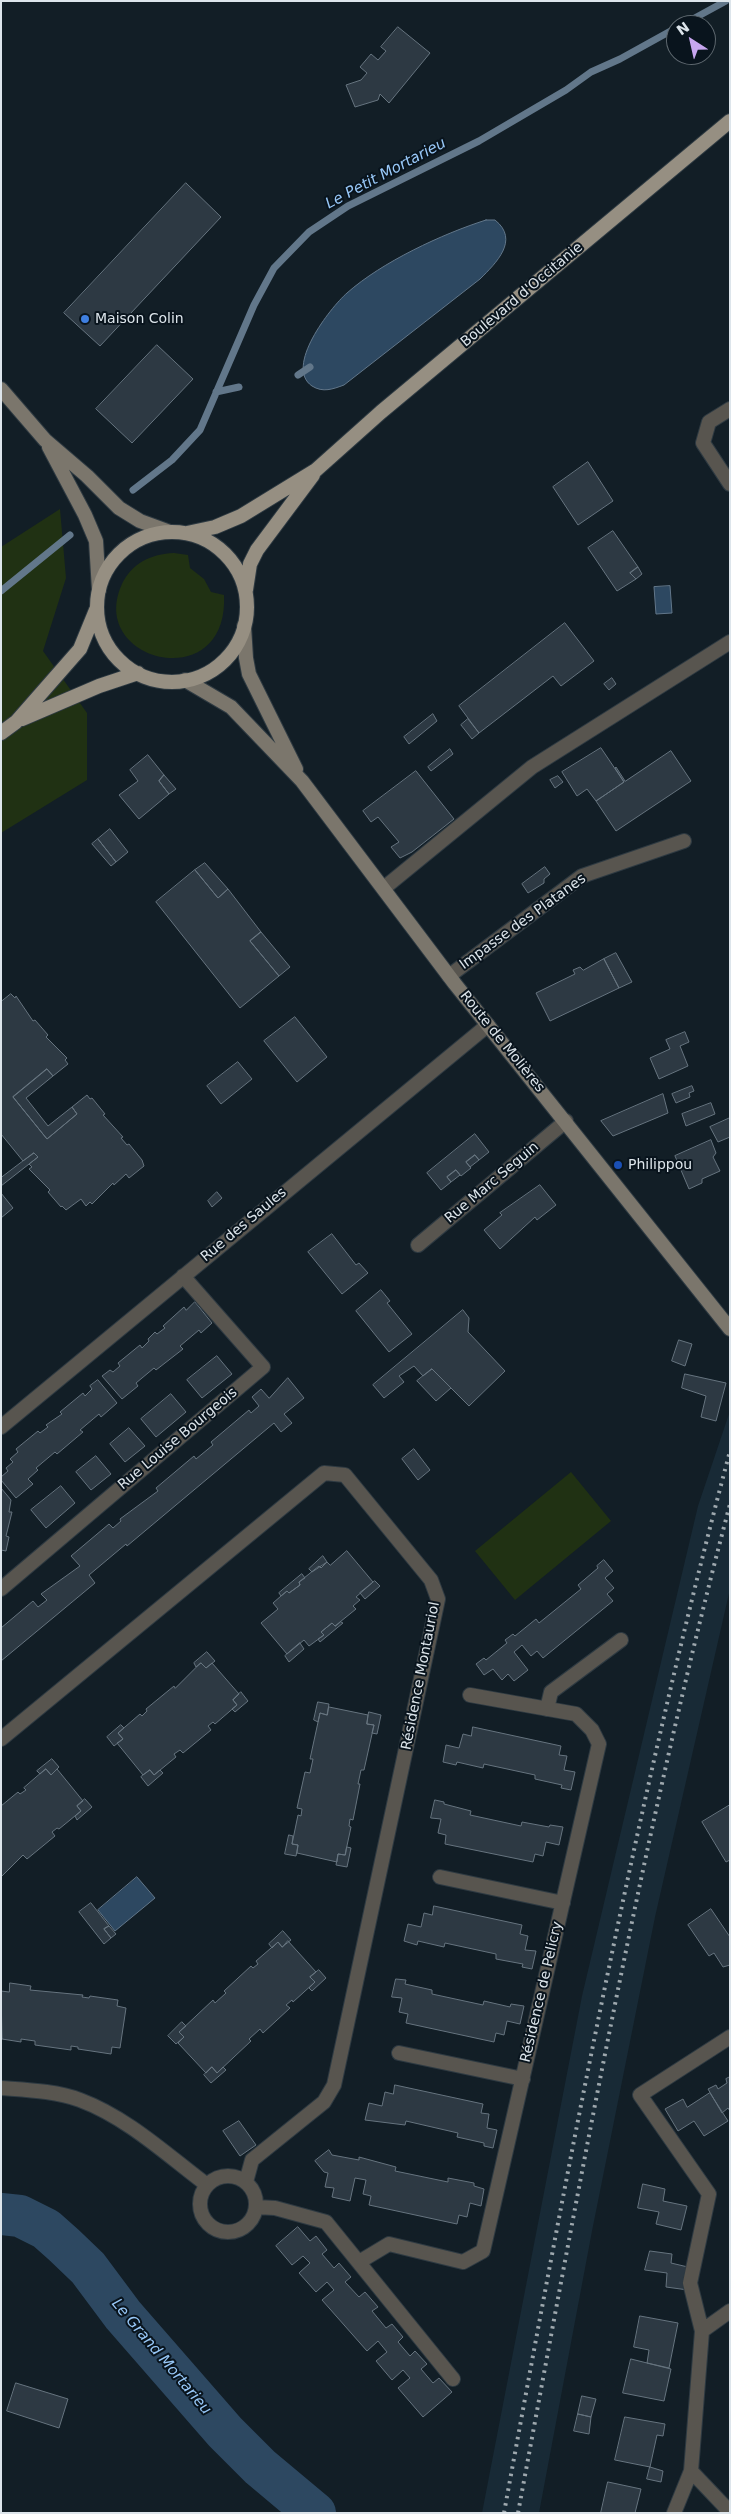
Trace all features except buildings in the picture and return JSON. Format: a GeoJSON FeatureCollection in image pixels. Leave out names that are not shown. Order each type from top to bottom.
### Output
{"type":"FeatureCollection","features":[{"type":"Feature","properties":{"kind":"main road","name":"Boulevard d'Occitanie"},"geometry":{"type":"LineString","coordinates":[[187,533],[215,527],[241,516],[316,470],[381,412],[730,121]]}},
{"type":"Feature","properties":{"kind":"main road"},"geometry":{"type":"LineString","coordinates":[[1,389],[45,440],[127,514],[170,532]]}},
{"type":"Feature","properties":{"kind":"main road"},"geometry":{"type":"LineString","coordinates":[[45,440],[85,515],[96,541],[99,623],[104,638],[124,664],[138,673],[153,679],[185,680],[216,668],[228,657],[238,642],[244,626],[247,609],[246,591],[240,574],[218,547],[203,538],[187,533],[170,532],[154,534],[125,549],[113,561],[99,590]]}},
{"type":"Feature","properties":{"kind":"main road","name":"Boulevard d'Occitanie"},"geometry":{"type":"LineString","coordinates":[[246,591],[250,564],[257,550],[316,470]]}},
{"type":"Feature","properties":{"kind":"main road"},"geometry":{"type":"LineString","coordinates":[[1,733],[16,722],[80,649],[97,606]]}},
{"type":"Feature","properties":{"kind":"main road","name":"Route de Molières"},"geometry":{"type":"LineString","coordinates":[[244,626],[246,658],[252,681],[302,781]]}},
{"type":"Feature","properties":{"kind":"main road"},"geometry":{"type":"LineString","coordinates":[[16,722],[99,686],[138,673]]}},
{"type":"Feature","properties":{"kind":"main road","name":"Route de Molières"},"geometry":{"type":"LineString","coordinates":[[185,680],[231,707],[302,781],[449,976],[730,1329]]}},
{"type":"Feature","properties":{"kind":"street"},"geometry":{"type":"LineString","coordinates":[[730,409],[709,422],[703,443],[730,484]]}},
{"type":"Feature","properties":{"kind":"street"},"geometry":{"type":"LineString","coordinates":[[384,888],[532,767],[730,642]]}},
{"type":"Feature","properties":{"kind":"street","name":"Impasse des Platanes"},"geometry":{"type":"LineString","coordinates":[[449,976],[582,876],[684,841]]}},
{"type":"Feature","properties":{"kind":"street","name":"Rue des Saules"},"geometry":{"type":"LineString","coordinates":[[1,1427],[488,1025]]}},
{"type":"Feature","properties":{"kind":"street","name":"Rue Marc Seguin"},"geometry":{"type":"LineString","coordinates":[[418,1245],[566,1121]]}},
{"type":"Feature","properties":{"kind":"street","name":"Rue Louise Bourgeois"},"geometry":{"type":"LineString","coordinates":[[1,1589],[263,1366],[183,1276]]}},
{"type":"Feature","properties":{"kind":"street","name":"Résidence Montauriol"},"geometry":{"type":"LineString","coordinates":[[1,1738],[324,1473],[345,1475],[431,1580],[438,1599],[334,2084],[324,2102],[252,2160],[246,2182]]}},
{"type":"Feature","properties":{"kind":"street"},"geometry":{"type":"LineString","coordinates":[[547,1709],[551,1692],[621,1640]]}},
{"type":"Feature","properties":{"kind":"street","name":"Résidence de Pelicry"},"geometry":{"type":"LineString","coordinates":[[359,2262],[389,2244],[463,2262],[484,2251],[598,1744],[592,1730],[576,1714],[470,1695]]}},
{"type":"Feature","properties":{"kind":"street"},"geometry":{"type":"LineString","coordinates":[[440,1877],[563,1903]]}},
{"type":"Feature","properties":{"kind":"street"},"geometry":{"type":"LineString","coordinates":[[674,2513],[691,2471],[702,2331],[690,2283],[709,2194],[640,2095],[730,2037]]}},
{"type":"Feature","properties":{"kind":"street"},"geometry":{"type":"LineString","coordinates":[[399,2053],[523,2079]]}},
{"type":"Feature","properties":{"kind":"street"},"geometry":{"type":"LineString","coordinates":[[1,2088],[33,2090],[79,2099],[115,2116],[207,2185]]}},
{"type":"Feature","properties":{"kind":"street"},"geometry":{"type":"LineString","coordinates":[[224,2176],[234,2176],[246,2182],[256,2198],[256,2208],[252,2220],[245,2227],[234,2232],[216,2230],[208,2224],[200,2207],[200,2200],[207,2185],[224,2176]]}},
{"type":"Feature","properties":{"kind":"street"},"geometry":{"type":"LineString","coordinates":[[256,2208],[275,2208],[326,2222],[453,2379]]}},
{"type":"Feature","properties":{"kind":"street"},"geometry":{"type":"LineString","coordinates":[[702,2331],[730,2311]]}},
{"type":"Feature","properties":{"kind":"street"},"geometry":{"type":"LineString","coordinates":[[691,2471],[730,2512]]}},
{"type":"Feature","properties":{"kind":"shaded area"},"geometry":{"type":"Polygon","coordinates":[[[730,1411],[730,1589],[655,1917],[592,2231],[539,2513],[482,2513],[582,1996],[698,1506],[730,1411]]]}},
{"type":"Feature","properties":{"kind":"green space"},"geometry":{"type":"Polygon","coordinates":[[[60,509],[66,578],[43,651],[87,713],[87,780],[1,833],[1,547],[60,509]]]}},
{"type":"Feature","properties":{"kind":"green space"},"geometry":{"type":"Polygon","coordinates":[[[174,553],[188,555],[190,568],[204,579],[211,592],[224,595],[220,627],[205,647],[184,657],[161,657],[140,649],[123,633],[116,611],[122,584],[131,570],[150,558],[174,553]]]}},
{"type":"Feature","properties":{"kind":"green space"},"geometry":{"type":"Polygon","coordinates":[[[571,1472],[611,1521],[515,1600],[475,1551],[571,1472]]]}},
{"type":"Feature","properties":{"kind":"water"},"geometry":{"type":"Polygon","coordinates":[[[486,220],[495,220],[502,228],[505,235],[505,243],[498,259],[480,279],[344,385],[324,390],[312,386],[305,377],[303,366],[306,352],[330,311],[347,293],[377,270],[413,250],[486,220]]]}},
{"type":"Feature","properties":{"kind":"water"},"geometry":{"type":"Polygon","coordinates":[[[670,586],[672,613],[656,614],[654,587],[670,586]]]}},
{"type":"Feature","properties":{"kind":"water"},"geometry":{"type":"Polygon","coordinates":[[[137,1877],[155,1898],[115,1931],[98,1910],[137,1877]]]}},
{"type":"Feature","properties":{"kind":"waterway","name":"Le Petit Mortarieu"},"geometry":{"type":"LineString","coordinates":[[700,15],[726,1]]}},
{"type":"Feature","properties":{"kind":"waterway","name":"Le Petit Mortarieu"},"geometry":{"type":"LineString","coordinates":[[133,490],[172,460],[200,430],[254,305],[274,268],[309,232],[348,206],[479,141],[566,90],[591,72],[620,59],[666,34]]}},
{"type":"Feature","properties":{"kind":"waterway"},"geometry":{"type":"LineString","coordinates":[[298,375],[310,367]]}},
{"type":"Feature","properties":{"kind":"waterway"},"geometry":{"type":"LineString","coordinates":[[216,392],[239,387]]}},
{"type":"Feature","properties":{"kind":"waterway","name":"Le Petit Mortarieu"},"geometry":{"type":"LineString","coordinates":[[1,591],[70,535]]}},
{"type":"Feature","properties":{"kind":"waterway","name":"Le Grand Mortarieu"},"geometry":{"type":"LineString","coordinates":[[1,2214],[20,2216],[46,2229],[64,2245],[88,2268],[123,2315],[225,2432],[260,2467],[315,2513]]}},
{"type":"Feature","properties":{"kind":"railway"},"geometry":{"type":"LineString","coordinates":[[504,2513],[606,1979],[665,1714],[696,1582],[730,1451]]}},
{"type":"Feature","properties":{"kind":"railway"},"geometry":{"type":"LineString","coordinates":[[518,2513],[565,2259],[641,1880],[698,1629],[730,1504]]}},
{"type":"Feature","properties":{"kind":"place","name":"Maison Colin"},"geometry":{"type":"Point","coordinates":[85,319]}},
{"type":"Feature","properties":{"kind":"place","name":"Philippou"},"geometry":{"type":"Point","coordinates":[618,1165]}}]}
